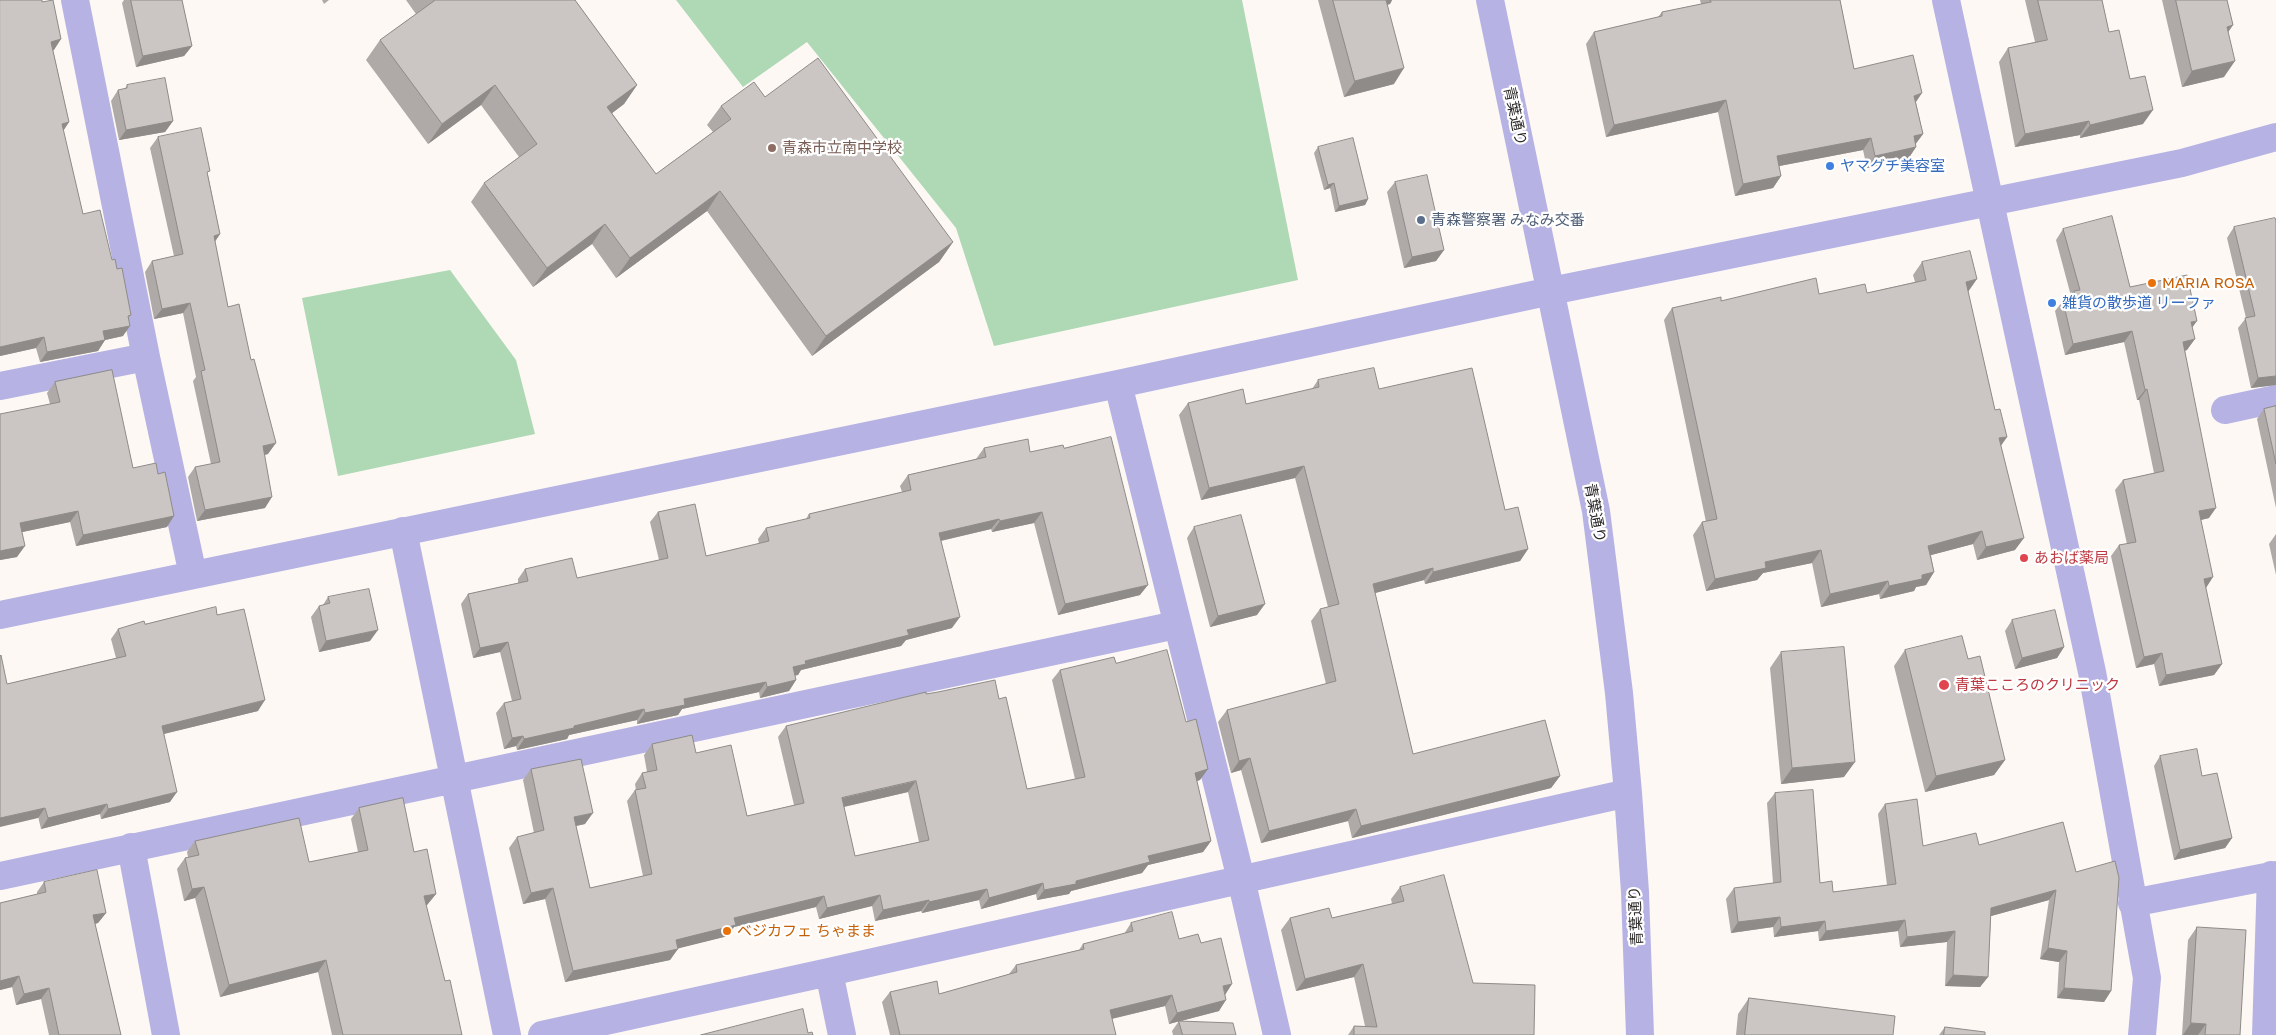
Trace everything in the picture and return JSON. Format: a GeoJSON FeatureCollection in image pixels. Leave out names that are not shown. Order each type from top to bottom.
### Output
{"type":"FeatureCollection","features":[{"type":"Feature","properties":{"kind":"street"},"geometry":{"type":"LineString","coordinates":[[75,0],[146,358],[193,575]]}},
{"type":"Feature","properties":{"kind":"street","name":"青葉通り"},"geometry":{"type":"LineString","coordinates":[[1490,0],[1596,511],[1619,693],[1628,793],[1636,902],[1640,1035]]}},
{"type":"Feature","properties":{"kind":"street"},"geometry":{"type":"LineString","coordinates":[[1946,0],[1988,203],[2092,672],[2147,978],[2142,1035]]}},
{"type":"Feature","properties":{"kind":"street"},"geometry":{"type":"LineString","coordinates":[[0,615],[1118,384],[1551,291],[2182,163],[2276,137]]}},
{"type":"Feature","properties":{"kind":"street"},"geometry":{"type":"LineString","coordinates":[[0,386],[146,358]]}},
{"type":"Feature","properties":{"kind":"street"},"geometry":{"type":"LineString","coordinates":[[1118,384],[1176,625],[1241,879],[1277,1035]]}},
{"type":"Feature","properties":{"kind":"street"},"geometry":{"type":"LineString","coordinates":[[2225,410],[2276,399]]}},
{"type":"Feature","properties":{"kind":"street"},"geometry":{"type":"LineString","coordinates":[[403,532],[452,778],[507,1035]]}},
{"type":"Feature","properties":{"kind":"street"},"geometry":{"type":"LineString","coordinates":[[0,876],[1176,625]]}},
{"type":"Feature","properties":{"kind":"street"},"geometry":{"type":"LineString","coordinates":[[542,1035],[1628,793]]}},
{"type":"Feature","properties":{"kind":"street"},"geometry":{"type":"LineString","coordinates":[[131,847],[166,1035]]}},
{"type":"Feature","properties":{"kind":"street"},"geometry":{"type":"LineString","coordinates":[[2132,903],[2273,875],[2266,1035]]}},
{"type":"Feature","properties":{"kind":"street"},"geometry":{"type":"LineString","coordinates":[[829,972],[842,1035]]}},
{"type":"Feature","properties":{"kind":"green space"},"geometry":{"type":"Polygon","coordinates":[[[676,0],[1242,0],[1298,280],[994,346],[956,228],[807,42],[743,87],[676,0]]]}},
{"type":"Feature","properties":{"kind":"green space"},"geometry":{"type":"Polygon","coordinates":[[[450,270],[516,360],[535,434],[338,476],[302,298],[450,270]]]}},
{"type":"Feature","properties":{"kind":"building"},"geometry":{"type":"Polygon","coordinates":[[[0,0],[42,0],[42,2],[53,0],[61,39],[51,42],[69,122],[62,124],[83,214],[100,210],[112,260],[115,259],[117,269],[122,268],[131,315],[128,316],[130,326],[103,331],[105,340],[47,352],[44,337],[0,347],[0,0]]]}},
{"type":"Feature","properties":{"kind":"building"},"geometry":{"type":"Polygon","coordinates":[[[131,0],[182,0],[192,46],[143,56],[131,0]]]}},
{"type":"Feature","properties":{"kind":"building"},"geometry":{"type":"Polygon","coordinates":[[[434,0],[575,0],[637,85],[607,107],[656,174],[731,119],[721,106],[754,82],[765,97],[818,58],[953,242],[826,336],[720,191],[630,258],[605,224],[547,268],[484,183],[537,144],[495,85],[442,124],[380,40],[434,0]]]}},
{"type":"Feature","properties":{"kind":"building"},"geometry":{"type":"Polygon","coordinates":[[[1333,0],[1386,0],[1404,68],[1355,81],[1333,0]]]}},
{"type":"Feature","properties":{"kind":"building"},"geometry":{"type":"Polygon","coordinates":[[[1710,0],[1840,0],[1854,69],[1913,55],[1922,93],[1914,96],[1923,134],[1914,136],[1916,147],[1875,156],[1871,138],[1777,156],[1781,176],[1743,184],[1726,100],[1614,125],[1594,32],[1662,16],[1662,12],[1711,2],[1710,0]]]}},
{"type":"Feature","properties":{"kind":"building"},"geometry":{"type":"Polygon","coordinates":[[[2038,0],[2102,0],[2109,32],[2119,30],[2130,79],[2145,76],[2153,110],[2090,125],[2089,121],[2025,134],[2008,48],[2047,40],[2038,0]]]}},
{"type":"Feature","properties":{"kind":"building"},"geometry":{"type":"Polygon","coordinates":[[[2176,0],[2227,0],[2233,25],[2227,27],[2235,61],[2192,71],[2176,0]]]}},
{"type":"Feature","properties":{"kind":"building"},"geometry":{"type":"Polygon","coordinates":[[[165,78],[173,121],[126,130],[118,90],[127,88],[127,85],[165,78]]]}},
{"type":"Feature","properties":{"kind":"building"},"geometry":{"type":"Polygon","coordinates":[[[201,128],[210,171],[207,172],[220,234],[214,236],[228,307],[239,304],[251,360],[254,359],[276,443],[263,446],[272,497],[205,510],[195,467],[220,462],[201,371],[205,370],[190,303],[162,309],[152,261],[183,254],[158,137],[201,128]]]}},
{"type":"Feature","properties":{"kind":"building"},"geometry":{"type":"Polygon","coordinates":[[[1353,138],[1368,199],[1339,206],[1334,183],[1328,185],[1318,147],[1353,138]]]}},
{"type":"Feature","properties":{"kind":"building"},"geometry":{"type":"Polygon","coordinates":[[[1427,175],[1444,250],[1412,257],[1395,182],[1427,175]]]}},
{"type":"Feature","properties":{"kind":"building"},"geometry":{"type":"Polygon","coordinates":[[[2112,216],[2130,287],[2187,275],[2197,321],[2191,322],[2195,339],[2183,342],[2216,508],[2199,511],[2213,577],[2204,579],[2222,664],[2166,675],[2162,653],[2144,657],[2119,545],[2136,542],[2123,480],[2164,471],[2147,389],[2145,390],[2132,331],[2073,344],[2063,301],[2075,298],[2074,291],[2080,290],[2063,229],[2112,216]]]}},
{"type":"Feature","properties":{"kind":"building"},"geometry":{"type":"Polygon","coordinates":[[[2275,218],[2276,376],[2258,378],[2245,318],[2255,316],[2234,227],[2275,218]]]}},
{"type":"Feature","properties":{"kind":"building"},"geometry":{"type":"Polygon","coordinates":[[[1970,251],[1977,279],[1966,282],[1995,410],[2000,409],[2007,437],[1999,438],[2024,538],[1986,547],[1982,531],[1928,546],[1934,572],[1922,575],[1922,579],[1889,586],[1888,581],[1830,594],[1821,550],[1765,562],[1766,568],[1715,579],[1702,522],[1717,519],[1672,308],[1721,297],[1721,301],[1816,278],[1819,294],[1865,284],[1867,293],[1926,280],[1922,262],[1970,251]]]}},
{"type":"Feature","properties":{"kind":"building"},"geometry":{"type":"Polygon","coordinates":[[[1374,368],[1379,389],[1472,368],[1505,510],[1518,507],[1528,549],[1433,572],[1433,568],[1373,584],[1413,754],[1545,720],[1560,776],[1361,826],[1356,809],[1269,831],[1250,758],[1239,761],[1227,710],[1336,681],[1320,609],[1339,604],[1304,466],[1209,488],[1188,403],[1243,389],[1246,404],[1319,387],[1318,380],[1374,368]]]}},
{"type":"Feature","properties":{"kind":"building"},"geometry":{"type":"Polygon","coordinates":[[[112,370],[133,468],[156,463],[158,474],[165,472],[174,516],[83,535],[78,511],[20,523],[25,546],[0,551],[0,414],[60,402],[55,382],[112,370]]]}},
{"type":"Feature","properties":{"kind":"building"},"geometry":{"type":"Polygon","coordinates":[[[2276,406],[2276,464],[2264,409],[2276,406]]]}},
{"type":"Feature","properties":{"kind":"building"},"geometry":{"type":"Polygon","coordinates":[[[1111,437],[1148,585],[1065,604],[1042,512],[1000,521],[999,519],[939,533],[960,617],[907,630],[909,635],[805,661],[806,664],[793,667],[796,680],[767,687],[766,682],[684,699],[685,705],[645,713],[644,709],[524,739],[523,736],[512,738],[504,703],[521,699],[508,642],[480,648],[468,594],[528,581],[525,569],[572,558],[577,578],[668,558],[658,512],[695,504],[706,556],[769,541],[766,528],[810,518],[809,514],[911,490],[908,475],[986,457],[984,448],[1028,439],[1030,452],[1063,445],[1064,448],[1111,437]]]}},
{"type":"Feature","properties":{"kind":"building"},"geometry":{"type":"Polygon","coordinates":[[[1241,515],[1265,604],[1218,616],[1194,527],[1241,515]]]}},
{"type":"Feature","properties":{"kind":"building"},"geometry":{"type":"Polygon","coordinates":[[[369,589],[378,630],[326,641],[319,606],[330,603],[328,597],[369,589]]]}},
{"type":"Feature","properties":{"kind":"building"},"geometry":{"type":"Polygon","coordinates":[[[216,607],[217,615],[244,609],[265,700],[162,726],[177,792],[108,809],[107,804],[48,818],[45,808],[0,818],[1,655],[7,684],[126,656],[118,629],[144,621],[145,624],[216,607]]]}},
{"type":"Feature","properties":{"kind":"building"},"geometry":{"type":"Polygon","coordinates":[[[2055,610],[2064,647],[2022,658],[2012,620],[2055,610]]]}},
{"type":"Feature","properties":{"kind":"building"},"geometry":{"type":"Polygon","coordinates":[[[1962,636],[1968,659],[1980,656],[2005,760],[1936,776],[1905,650],[1962,636]]]}},
{"type":"Feature","properties":{"kind":"building"},"geometry":{"type":"Polygon","coordinates":[[[1844,647],[1855,762],[1792,768],[1781,652],[1844,647]]]}},
{"type":"Feature","properties":{"kind":"building"},"geometry":{"type":"Polygon","coordinates":[[[1167,650],[1186,722],[1196,719],[1208,769],[1195,773],[1211,841],[1148,856],[1150,862],[1076,881],[1076,884],[1044,890],[1043,883],[989,898],[987,889],[883,910],[880,895],[827,908],[824,896],[734,918],[736,925],[676,940],[678,949],[573,971],[553,888],[531,893],[517,837],[544,830],[531,769],[581,759],[593,813],[574,817],[590,888],[652,874],[635,790],[646,788],[642,773],[657,770],[652,744],[692,735],[696,753],[731,745],[747,816],[804,803],[786,726],[926,692],[926,694],[938,692],[995,680],[999,699],[1006,697],[1027,789],[1085,777],[1060,670],[1114,657],[1116,663],[1167,650]],[[916,781],[842,798],[855,856],[929,840],[916,781]]]}},
{"type":"Feature","properties":{"kind":"building"},"geometry":{"type":"Polygon","coordinates":[[[2197,749],[2202,776],[2217,773],[2232,838],[2180,850],[2160,756],[2197,749]]]}},
{"type":"Feature","properties":{"kind":"building"},"geometry":{"type":"Polygon","coordinates":[[[1813,790],[1820,883],[1832,881],[1833,892],[1896,884],[1885,804],[1917,799],[1923,846],[1976,833],[1979,845],[2063,822],[2076,872],[2115,861],[2119,878],[2111,991],[2064,988],[2067,951],[2048,948],[2056,890],[1991,908],[1988,977],[1953,975],[1955,931],[1907,937],[1905,920],[1826,931],[1825,921],[1781,927],[1780,917],[1738,922],[1734,888],[1781,882],[1775,793],[1813,790]]]}},
{"type":"Feature","properties":{"kind":"building"},"geometry":{"type":"Polygon","coordinates":[[[403,798],[414,852],[427,849],[436,894],[424,896],[445,981],[450,980],[462,1035],[343,1035],[326,960],[229,985],[204,887],[192,889],[185,858],[199,855],[195,841],[299,818],[309,862],[368,850],[359,808],[403,798]]]}},
{"type":"Feature","properties":{"kind":"building"},"geometry":{"type":"Polygon","coordinates":[[[97,870],[106,913],[93,915],[121,1035],[59,1035],[49,988],[24,994],[19,976],[0,981],[0,903],[46,892],[44,882],[97,870]]]}},
{"type":"Feature","properties":{"kind":"building"},"geometry":{"type":"Polygon","coordinates":[[[1444,875],[1473,983],[1535,985],[1534,1035],[1354,1035],[1354,1026],[1377,1027],[1363,964],[1305,979],[1290,918],[1329,908],[1332,918],[1404,901],[1400,887],[1444,875]]]}},
{"type":"Feature","properties":{"kind":"building"},"geometry":{"type":"Polygon","coordinates":[[[1172,912],[1179,939],[1198,934],[1201,943],[1221,938],[1232,984],[1223,986],[1226,1000],[1177,1013],[1172,995],[1110,1010],[1116,1035],[900,1035],[890,992],[937,981],[939,994],[1017,972],[1016,965],[1084,949],[1083,944],[1133,931],[1131,923],[1172,912]]]}},
{"type":"Feature","properties":{"kind":"building"},"geometry":{"type":"Polygon","coordinates":[[[2197,927],[2246,930],[2240,1035],[2205,1035],[2206,1024],[2191,1023],[2197,927]]]}},
{"type":"Feature","properties":{"kind":"building"},"geometry":{"type":"Polygon","coordinates":[[[1749,998],[1895,1016],[1893,1035],[1745,1035],[1749,998]]]}},
{"type":"Feature","properties":{"kind":"building"},"geometry":{"type":"Polygon","coordinates":[[[803,1009],[808,1033],[812,1032],[813,1035],[701,1035],[803,1009]]]}},
{"type":"Feature","properties":{"kind":"building"},"geometry":{"type":"Polygon","coordinates":[[[1179,1021],[1233,1023],[1236,1035],[1183,1035],[1179,1021]]]}},
{"type":"Feature","properties":{"kind":"building"},"geometry":{"type":"Polygon","coordinates":[[[1945,1027],[1985,1032],[1985,1035],[1944,1035],[1945,1027]]]}},
{"type":"Feature","properties":{"kind":"place","name":"青森市立南中学校"},"geometry":{"type":"Point","coordinates":[772,148]}},
{"type":"Feature","properties":{"kind":"place","name":"ヤマグチ美容室"},"geometry":{"type":"Point","coordinates":[1830,166]}},
{"type":"Feature","properties":{"kind":"place","name":"青森警察署 みなみ交番"},"geometry":{"type":"Point","coordinates":[1421,220]}},
{"type":"Feature","properties":{"kind":"place","name":"MARIA ROSA"},"geometry":{"type":"Point","coordinates":[2152,283]}},
{"type":"Feature","properties":{"kind":"place","name":"雑貨の散歩道 リーファ"},"geometry":{"type":"Point","coordinates":[2052,303]}},
{"type":"Feature","properties":{"kind":"place","name":"あおば薬局"},"geometry":{"type":"Point","coordinates":[2024,558]}},
{"type":"Feature","properties":{"kind":"place","name":"青葉こころのクリニック"},"geometry":{"type":"Point","coordinates":[1944,685]}},
{"type":"Feature","properties":{"kind":"place","name":"ベジカフェ ちゃまま"},"geometry":{"type":"Point","coordinates":[727,931]}}]}
